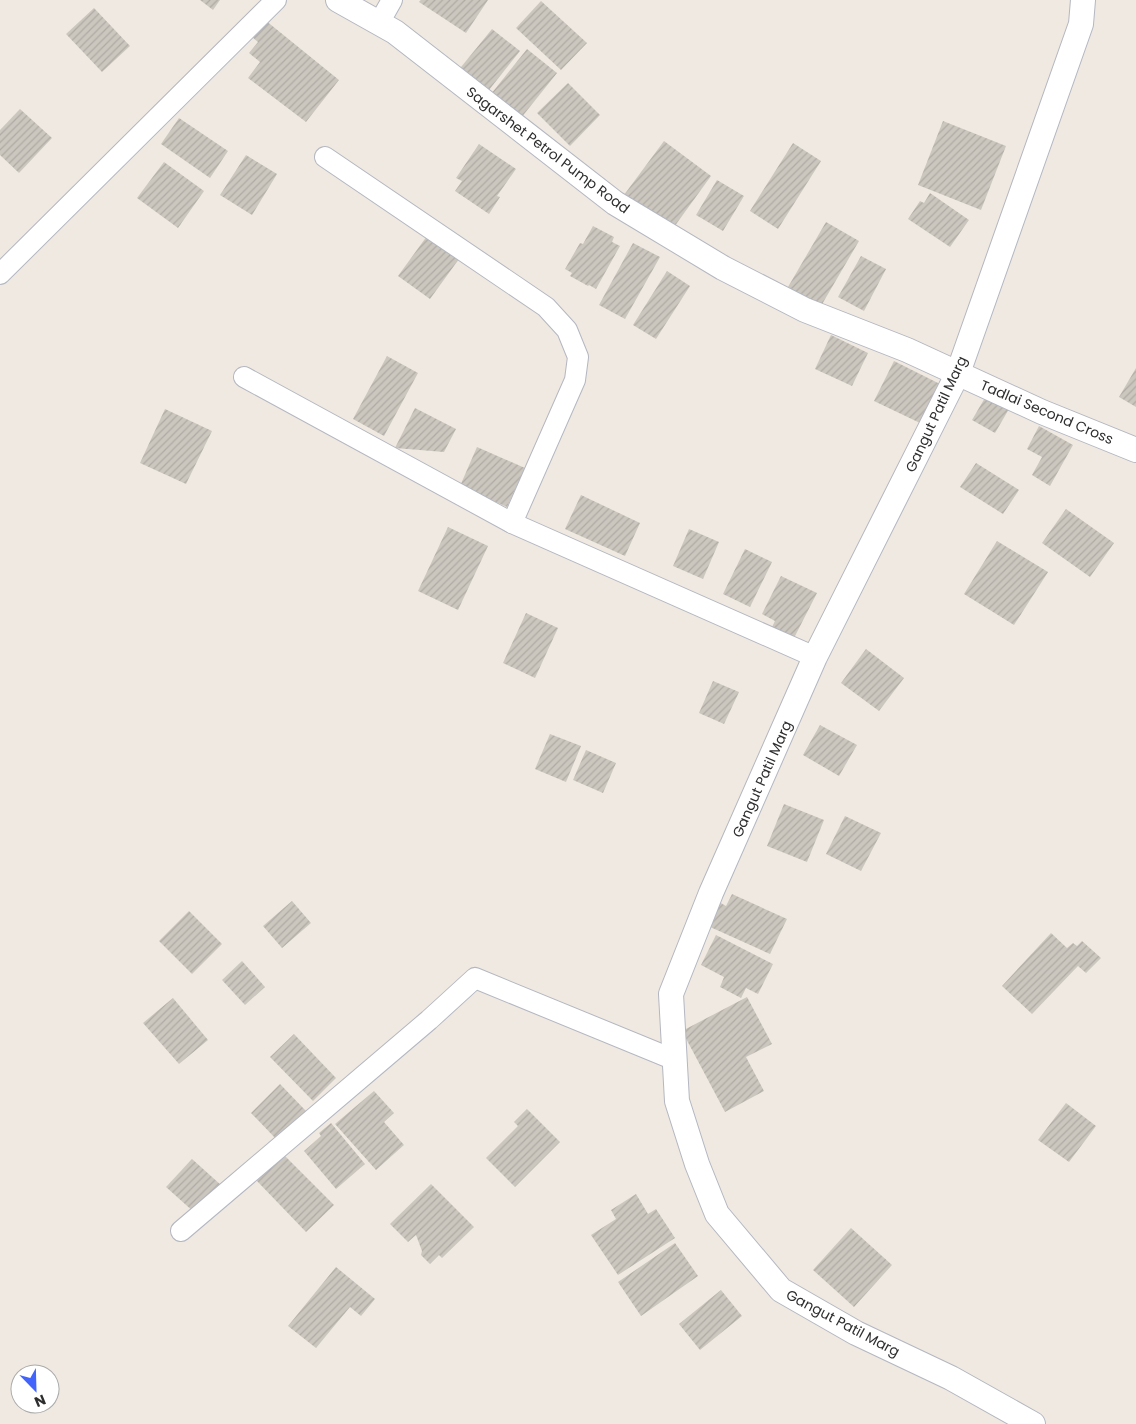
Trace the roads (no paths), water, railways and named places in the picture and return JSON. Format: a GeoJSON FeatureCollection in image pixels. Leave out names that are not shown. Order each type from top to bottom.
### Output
{"type":"FeatureCollection","features":[{"type":"Feature","properties":{"kind":"street"},"geometry":{"type":"LineString","coordinates":[[0,274],[276,0]]}},
{"type":"Feature","properties":{"kind":"street","name":"Sagarshet Petrol Pump Road"},"geometry":{"type":"LineString","coordinates":[[338,0],[395,32],[615,203],[656,228],[723,268],[805,310],[907,350],[958,373]]}},
{"type":"Feature","properties":{"kind":"street"},"geometry":{"type":"LineString","coordinates":[[378,23],[392,0]]}},
{"type":"Feature","properties":{"kind":"street","name":"Gangut Patil Marg"},"geometry":{"type":"LineString","coordinates":[[1033,1424],[951,1378],[856,1333],[781,1290],[717,1214],[697,1164],[677,1102],[671,994],[711,894],[815,657],[958,373],[1081,24],[1083,0]]}},
{"type":"Feature","properties":{"kind":"street"},"geometry":{"type":"LineString","coordinates":[[325,157],[546,307],[567,330],[578,357],[575,380],[512,523]]}},
{"type":"Feature","properties":{"kind":"street","name":"Tadlai Second Cross"},"geometry":{"type":"LineString","coordinates":[[958,373],[1042,412],[1136,450]]}},
{"type":"Feature","properties":{"kind":"street"},"geometry":{"type":"LineString","coordinates":[[244,377],[512,523],[815,657]]}},
{"type":"Feature","properties":{"kind":"street"},"geometry":{"type":"LineString","coordinates":[[180,1231],[421,1027],[475,978],[675,1060]]}}]}
